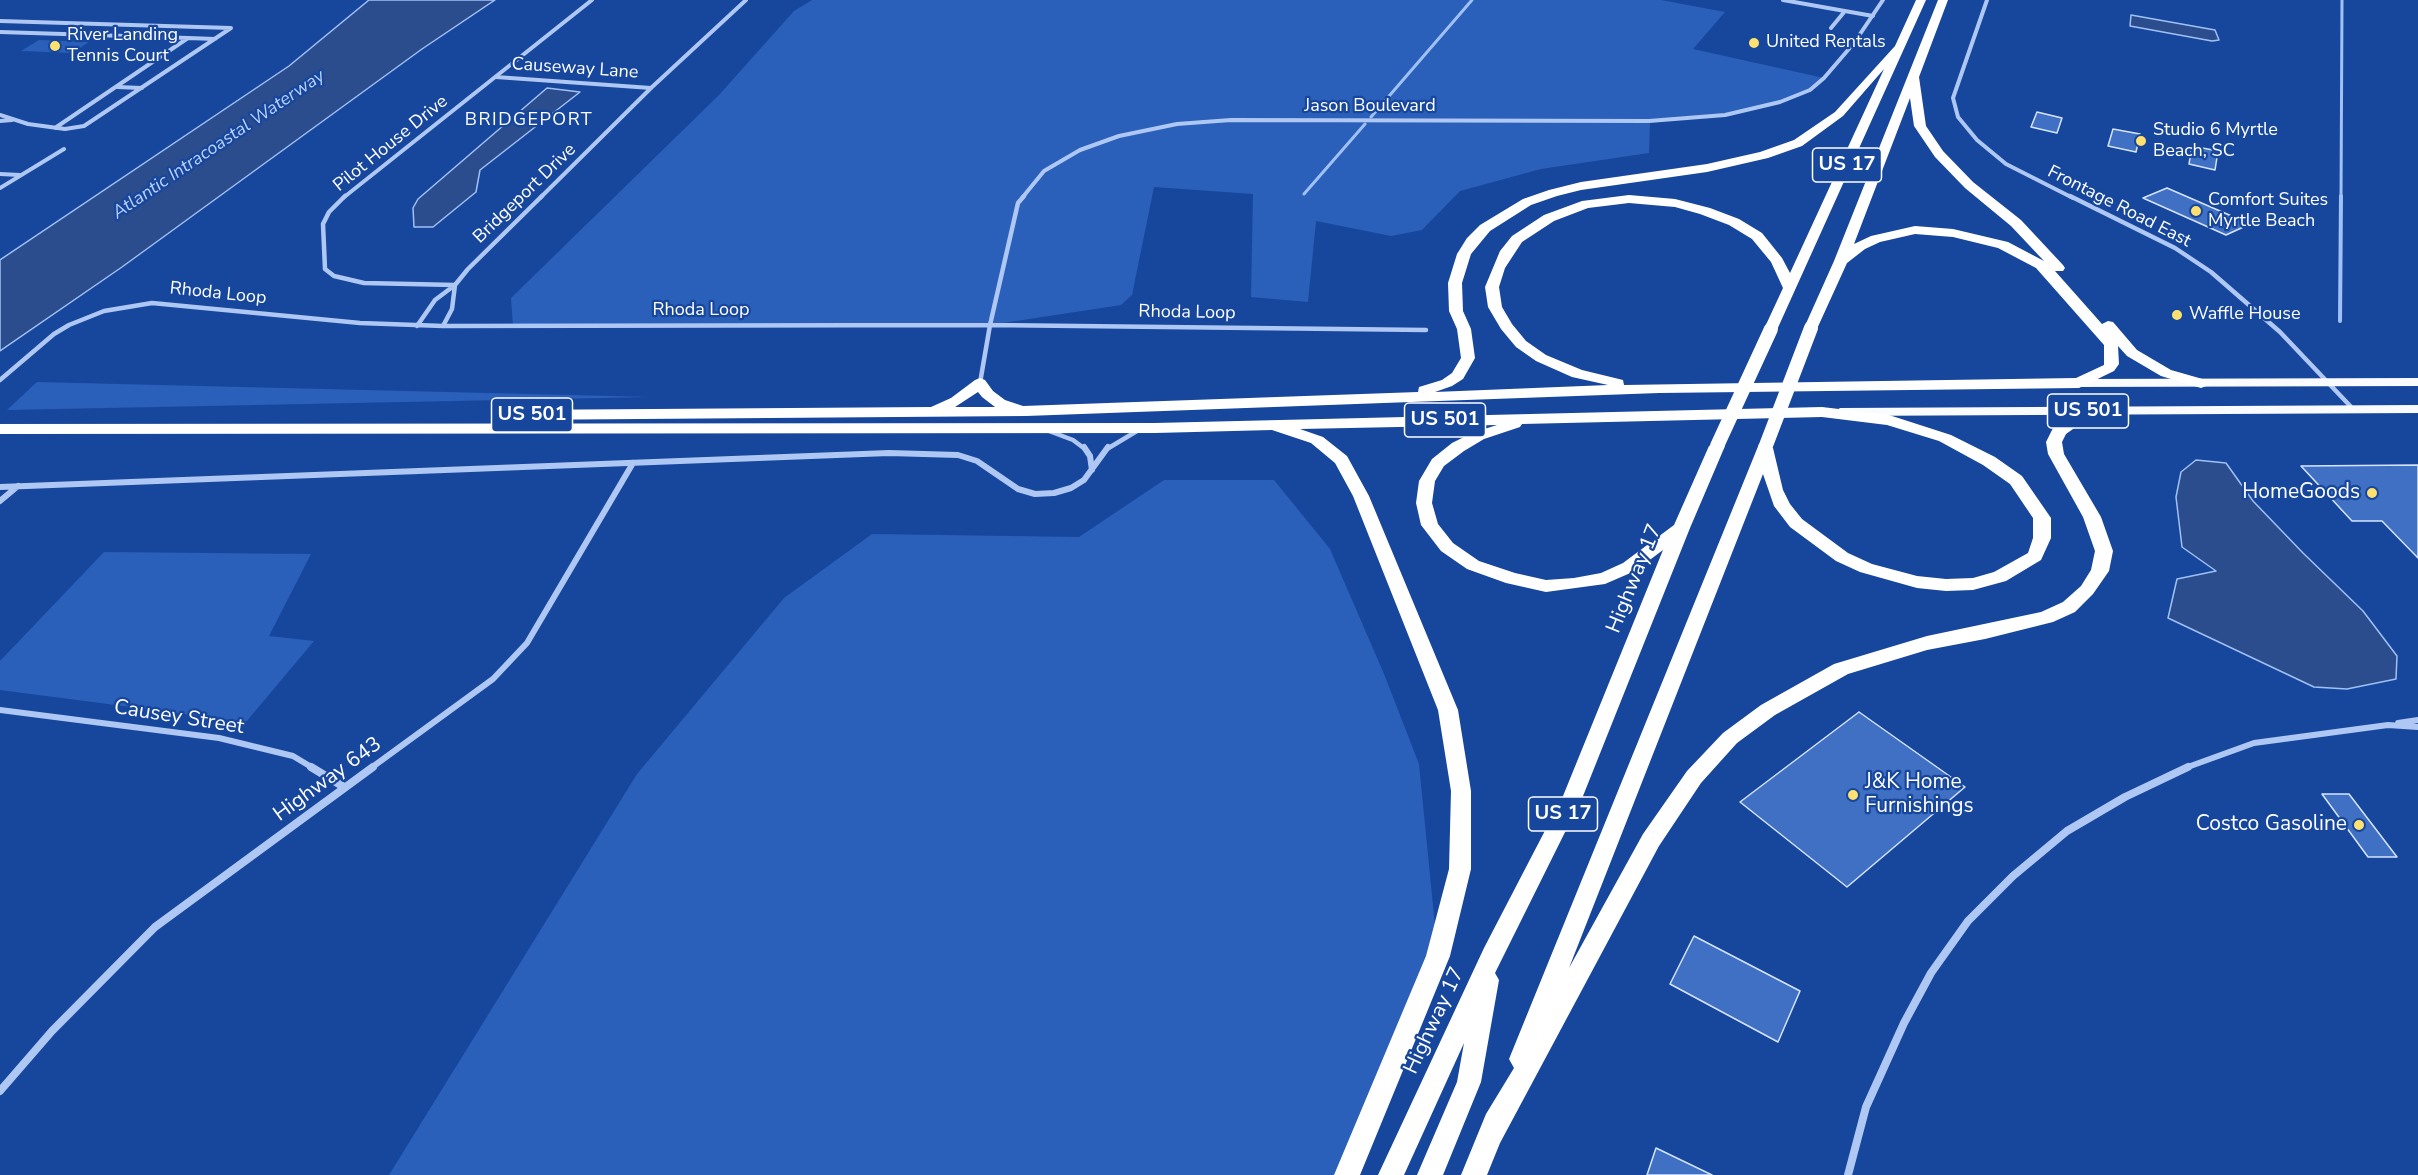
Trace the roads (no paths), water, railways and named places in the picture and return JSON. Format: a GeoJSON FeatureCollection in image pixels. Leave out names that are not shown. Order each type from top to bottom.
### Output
{"type":"FeatureCollection","features":[{"type":"Feature","properties":{"kind":"highway","name":"Highway 17"},"geometry":{"type":"LineString","coordinates":[[1391,1175],[1492,955],[1573,796],[1681,528],[1921,0]]}},
{"type":"Feature","properties":{"kind":"highway","name":"US 17"},"geometry":{"type":"LineString","coordinates":[[1474,1175],[1765,448],[1810,328],[1841,261],[1943,0]]}},
{"type":"Feature","properties":{"kind":"highway"},"geometry":{"type":"LineString","coordinates":[[1380,397],[1433,388],[1458,376],[1468,358],[1464,329],[1456,311],[1455,283],[1458,268],[1472,241],[1504,215],[1527,202],[1581,186],[1707,168],[1764,155],[1798,143],[1839,114],[1900,47]]}},
{"type":"Feature","properties":{"kind":"highway"},"geometry":{"type":"LineString","coordinates":[[1913,76],[1920,126],[1939,154],[1969,185],[2016,224],[2132,352],[2166,373],[2201,383]]}},
{"type":"Feature","properties":{"kind":"highway"},"geometry":{"type":"LineString","coordinates":[[1659,388],[1613,383],[1577,374],[1541,358],[1521,344],[1506,326],[1495,307],[1492,287],[1507,251],[1518,239],[1549,218],[1586,204],[1629,199],[1675,203],[1734,222],[1757,236],[1777,261],[1789,288]]}},
{"type":"Feature","properties":{"kind":"highway"},"geometry":{"type":"LineString","coordinates":[[1841,261],[1860,246],[1876,239],[1915,230],[1975,237],[2003,245],[2023,254],[2041,265],[2111,344],[2112,364],[2109,368],[2079,383]]}},
{"type":"Feature","properties":{"kind":"highway"},"geometry":{"type":"LineString","coordinates":[[927,412],[956,401],[980,383],[987,394],[1000,404],[1026,411]]}},
{"type":"Feature","properties":{"kind":"highway","name":"US 501"},"geometry":{"type":"LineString","coordinates":[[0,418],[1026,411],[1659,388],[2079,383]]}},
{"type":"Feature","properties":{"kind":"highway"},"geometry":{"type":"LineString","coordinates":[[1491,1134],[1652,840],[1694,777],[1730,738],[1768,710],[1841,669],[1927,643],[1985,632],[2046,616],[2069,607],[2087,590],[2100,571],[2104,551],[2092,517],[2056,454],[2054,441],[2059,431],[2074,421],[2108,411]]}},
{"type":"Feature","properties":{"kind":"highway"},"geometry":{"type":"LineString","coordinates":[[1765,448],[1775,490],[1782,506],[1796,523],[1842,557],[1866,568],[1917,582],[1946,585],[1973,584],[2000,577],[2035,556],[2042,538],[2042,518],[2016,480],[1989,461],[1945,438],[1889,420],[1822,412]]}},
{"type":"Feature","properties":{"kind":"highway","name":"US 501"},"geometry":{"type":"LineString","coordinates":[[0,429],[1155,428],[1822,412]]}},
{"type":"Feature","properties":{"kind":"highway"},"geometry":{"type":"LineString","coordinates":[[1541,418],[1501,427],[1478,436],[1458,447],[1438,463],[1427,482],[1424,503],[1430,525],[1447,547],[1473,565],[1512,579],[1546,586],[1574,584],[1605,578],[1629,567],[1681,528]]}},
{"type":"Feature","properties":{"kind":"highway"},"geometry":{"type":"LineString","coordinates":[[1265,424],[1317,440],[1341,460],[1361,496],[1448,710],[1461,791],[1460,869],[1438,957],[1347,1175]]}},
{"type":"Feature","properties":{"kind":"highway"},"geometry":{"type":"LineString","coordinates":[[1430,1175],[1470,1082],[1492,955]]}},
{"type":"Feature","properties":{"kind":"main road","name":"US 501"},"geometry":{"type":"LineString","coordinates":[[2079,383],[2418,382]]}},
{"type":"Feature","properties":{"kind":"main road","name":"US 501"},"geometry":{"type":"LineString","coordinates":[[1822,412],[2418,409]]}},
{"type":"Feature","properties":{"kind":"street","name":"Pilot House Drive"},"geometry":{"type":"LineString","coordinates":[[455,285],[364,283],[333,276],[325,270],[323,224],[329,212],[348,193],[592,0]]}},
{"type":"Feature","properties":{"kind":"street","name":"Bridgeport Drive"},"geometry":{"type":"LineString","coordinates":[[417,326],[435,300],[455,285],[468,269],[651,88],[746,0]]}},
{"type":"Feature","properties":{"kind":"street"},"geometry":{"type":"LineString","coordinates":[[1784,0],[1873,16]]}},
{"type":"Feature","properties":{"kind":"street","name":"Jason Boulevard"},"geometry":{"type":"LineString","coordinates":[[980,383],[990,325],[1018,203],[1044,171],[1080,150],[1119,136],[1177,124],[1231,120],[1649,121],[1725,116],[1780,102],[1810,90],[1832,69],[1883,0]]}},
{"type":"Feature","properties":{"kind":"street","name":"Frontage Road East"},"geometry":{"type":"LineString","coordinates":[[1988,0],[1953,98],[1958,117],[1977,140],[2006,164],[2023,174],[2143,231],[2175,248],[2211,272],[2280,332],[2355,410]]}},
{"type":"Feature","properties":{"kind":"street"},"geometry":{"type":"LineString","coordinates":[[1832,28],[1845,11]]}},
{"type":"Feature","properties":{"kind":"street"},"geometry":{"type":"LineString","coordinates":[[0,21],[231,28],[84,126],[74,129],[55,128],[12,120],[0,115]]}},
{"type":"Feature","properties":{"kind":"street"},"geometry":{"type":"LineString","coordinates":[[84,35],[101,24]]}},
{"type":"Feature","properties":{"kind":"street"},"geometry":{"type":"LineString","coordinates":[[0,32],[215,39]]}},
{"type":"Feature","properties":{"kind":"street"},"geometry":{"type":"LineString","coordinates":[[55,128],[188,38]]}},
{"type":"Feature","properties":{"kind":"street","name":"Causeway Lane"},"geometry":{"type":"LineString","coordinates":[[496,77],[651,88]]}},
{"type":"Feature","properties":{"kind":"street"},"geometry":{"type":"LineString","coordinates":[[116,87],[142,88]]}},
{"type":"Feature","properties":{"kind":"street"},"geometry":{"type":"LineString","coordinates":[[0,121],[12,120]]}},
{"type":"Feature","properties":{"kind":"street"},"geometry":{"type":"LineString","coordinates":[[0,188],[64,148]]}},
{"type":"Feature","properties":{"kind":"street"},"geometry":{"type":"LineString","coordinates":[[0,174],[21,175]]}},
{"type":"Feature","properties":{"kind":"street","name":"Bridgeport Drive"},"geometry":{"type":"LineString","coordinates":[[443,326],[452,309],[455,285]]}},
{"type":"Feature","properties":{"kind":"street","name":"Rhoda Loop"},"geometry":{"type":"LineString","coordinates":[[0,380],[54,334],[69,325],[105,310],[141,303],[163,302],[306,319],[417,326],[990,325],[1426,330]]}},
{"type":"Feature","properties":{"kind":"street"},"geometry":{"type":"LineString","coordinates":[[1037,428],[1074,440],[1085,448],[1090,456],[1092,470]]}},
{"type":"Feature","properties":{"kind":"street"},"geometry":{"type":"LineString","coordinates":[[0,487],[271,474],[889,453],[958,455],[991,469],[1018,489],[1035,494],[1054,493],[1071,488],[1084,480],[1104,451],[1113,443],[1124,436],[1155,428]]}},
{"type":"Feature","properties":{"kind":"street","name":"Highway 643"},"geometry":{"type":"LineString","coordinates":[[0,1091],[52,1031],[155,927],[493,679],[527,642],[633,463]]}},
{"type":"Feature","properties":{"kind":"street"},"geometry":{"type":"LineString","coordinates":[[0,501],[18,486]]}},
{"type":"Feature","properties":{"kind":"street","name":"Causey Street"},"geometry":{"type":"LineString","coordinates":[[0,710],[219,738],[293,756],[344,787]]}},
{"type":"Feature","properties":{"kind":"street"},"geometry":{"type":"LineString","coordinates":[[1848,1175],[1866,1107],[1904,1023],[1931,973],[1968,921],[2013,876],[2067,831],[2125,797],[2196,763],[2254,743],[2418,720]]}},
{"type":"Feature","properties":{"kind":"street"},"geometry":{"type":"LineString","coordinates":[[2388,724],[2418,727]]}},
{"type":"Feature","properties":{"kind":"water","name":"Atlantic Intracoastal Waterway"},"geometry":{"type":"Polygon","coordinates":[[[369,0],[495,0],[422,49],[122,267],[0,351],[0,260],[289,66],[369,0]]]}},
{"type":"Feature","properties":{"kind":"water"},"geometry":{"type":"Polygon","coordinates":[[[2131,15],[2215,30],[2219,40],[2212,41],[2130,26],[2131,15]]]}},
{"type":"Feature","properties":{"kind":"water"},"geometry":{"type":"Polygon","coordinates":[[[547,88],[580,92],[480,170],[476,192],[433,227],[414,227],[413,208],[418,199],[547,88]]]}},
{"type":"Feature","properties":{"kind":"water"},"geometry":{"type":"Polygon","coordinates":[[[2196,460],[2226,463],[2253,501],[2363,611],[2397,656],[2396,679],[2347,689],[2314,687],[2168,618],[2177,579],[2216,571],[2182,547],[2176,497],[2181,472],[2196,460]]]}},
{"type":"Feature","properties":{"kind":"waterway"},"geometry":{"type":"LineString","coordinates":[[1371,117],[1472,0]]}},
{"type":"Feature","properties":{"kind":"waterway"},"geometry":{"type":"LineString","coordinates":[[2341,198],[2342,0]]}},
{"type":"Feature","properties":{"kind":"waterway"},"geometry":{"type":"LineString","coordinates":[[1304,194],[1365,124]]}},
{"type":"Feature","properties":{"kind":"waterway"},"geometry":{"type":"LineString","coordinates":[[2340,321],[2341,196]]}},
{"type":"Feature","properties":{"kind":"place","name":"United Rentals"},"geometry":{"type":"Point","coordinates":[1754,43]}},
{"type":"Feature","properties":{"kind":"place","name":"River Landing Tennis Court"},"geometry":{"type":"Point","coordinates":[55,46]}},
{"type":"Feature","properties":{"kind":"place","name":"Studio 6 Myrtle Beach, SC"},"geometry":{"type":"Point","coordinates":[2141,141]}},
{"type":"Feature","properties":{"kind":"place","name":"Comfort Suites Myrtle Beach"},"geometry":{"type":"Point","coordinates":[2196,211]}},
{"type":"Feature","properties":{"kind":"place","name":"Waffle House"},"geometry":{"type":"Point","coordinates":[2177,315]}},
{"type":"Feature","properties":{"kind":"place","name":"HomeGoods"},"geometry":{"type":"Point","coordinates":[2372,493]}},
{"type":"Feature","properties":{"kind":"place","name":"J&K Home Furnishings"},"geometry":{"type":"Point","coordinates":[1853,795]}},
{"type":"Feature","properties":{"kind":"place","name":"Costco Gasoline"},"geometry":{"type":"Point","coordinates":[2359,825]}},
{"type":"Feature","properties":{"kind":"district","name":"BRIDGEPORT"},"geometry":{"type":"Point","coordinates":[529,121]}}]}
